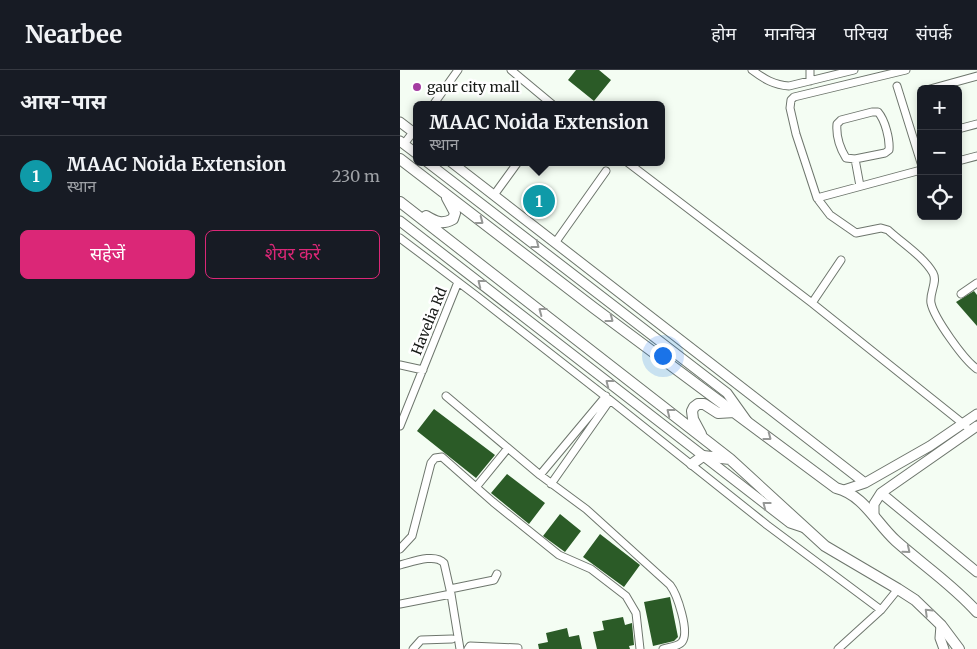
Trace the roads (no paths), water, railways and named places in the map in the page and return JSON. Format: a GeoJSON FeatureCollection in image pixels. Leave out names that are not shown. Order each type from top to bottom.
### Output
{"type":"FeatureCollection","features":[{"type":"Feature","properties":{"kind":"main road"},"geometry":{"type":"LineString","coordinates":[[400,159],[594,308],[836,488],[844,490],[860,501],[874,514],[879,524],[895,540],[956,590],[977,612]]}},
{"type":"Feature","properties":{"kind":"main road"},"geometry":{"type":"LineString","coordinates":[[400,202],[436,222],[445,223],[452,219],[455,213],[444,193]]}},
{"type":"Feature","properties":{"kind":"main road"},"geometry":{"type":"LineString","coordinates":[[400,202],[730,459],[825,546],[898,589],[925,609],[941,625],[959,649]]}},
{"type":"Feature","properties":{"kind":"main road"},"geometry":{"type":"LineString","coordinates":[[705,439],[693,419],[692,411],[694,407],[698,404],[704,404],[718,413],[735,412]]}},
{"type":"Feature","properties":{"kind":"main road"},"geometry":{"type":"LineString","coordinates":[[692,464],[703,456],[730,459]]}},
{"type":"Feature","properties":{"kind":"street"},"geometry":{"type":"LineString","coordinates":[[436,101],[458,70]]}},
{"type":"Feature","properties":{"kind":"street"},"geometry":{"type":"LineString","coordinates":[[511,70],[548,101]]}},
{"type":"Feature","properties":{"kind":"street"},"geometry":{"type":"LineString","coordinates":[[752,70],[766,80],[780,86],[789,86],[854,70]]}},
{"type":"Feature","properties":{"kind":"street"},"geometry":{"type":"LineString","coordinates":[[810,70],[810,81]]}},
{"type":"Feature","properties":{"kind":"street"},"geometry":{"type":"LineString","coordinates":[[906,70],[794,97],[791,100],[790,108],[796,134],[817,198],[830,216],[856,233],[881,228],[888,230],[933,272],[931,301],[934,311],[955,344],[970,363],[977,368]]}},
{"type":"Feature","properties":{"kind":"street"},"geometry":{"type":"LineString","coordinates":[[944,85],[977,76]]}},
{"type":"Feature","properties":{"kind":"street"},"geometry":{"type":"LineString","coordinates":[[897,86],[917,150]]}},
{"type":"Feature","properties":{"kind":"street"},"geometry":{"type":"LineString","coordinates":[[878,112],[882,116],[890,150],[885,153],[855,159],[846,158],[842,152],[836,131],[837,124],[841,120],[878,112]]}},
{"type":"Feature","properties":{"kind":"street"},"geometry":{"type":"LineString","coordinates":[[400,122],[413,130]]}},
{"type":"Feature","properties":{"kind":"street"},"geometry":{"type":"LineString","coordinates":[[962,128],[977,124]]}},
{"type":"Feature","properties":{"kind":"street"},"geometry":{"type":"LineString","coordinates":[[413,133],[402,142],[413,151]]}},
{"type":"Feature","properties":{"kind":"street"},"geometry":{"type":"LineString","coordinates":[[962,160],[977,156]]}},
{"type":"Feature","properties":{"kind":"street"},"geometry":{"type":"LineString","coordinates":[[855,159],[860,186]]}},
{"type":"Feature","properties":{"kind":"street"},"geometry":{"type":"LineString","coordinates":[[432,166],[727,393],[747,421]]}},
{"type":"Feature","properties":{"kind":"street"},"geometry":{"type":"LineString","coordinates":[[457,166],[865,483]]}},
{"type":"Feature","properties":{"kind":"street"},"geometry":{"type":"LineString","coordinates":[[494,195],[515,166]]}},
{"type":"Feature","properties":{"kind":"street"},"geometry":{"type":"LineString","coordinates":[[632,166],[812,303],[964,423],[974,428],[881,493],[874,504],[874,514]]}},
{"type":"Feature","properties":{"kind":"street"},"geometry":{"type":"LineString","coordinates":[[555,243],[606,171]]}},
{"type":"Feature","properties":{"kind":"street"},"geometry":{"type":"LineString","coordinates":[[817,198],[917,171]]}},
{"type":"Feature","properties":{"kind":"street"},"geometry":{"type":"LineString","coordinates":[[400,220],[790,523],[804,526]]}},
{"type":"Feature","properties":{"kind":"street"},"geometry":{"type":"LineString","coordinates":[[400,238],[608,398],[767,525],[881,610]]}},
{"type":"Feature","properties":{"kind":"street"},"geometry":{"type":"LineString","coordinates":[[812,303],[840,260]]}},
{"type":"Feature","properties":{"kind":"street","name":"Havelia Rd"},"geometry":{"type":"LineString","coordinates":[[400,426],[458,282]]}},
{"type":"Feature","properties":{"kind":"street"},"geometry":{"type":"LineString","coordinates":[[961,294],[977,283]]}},
{"type":"Feature","properties":{"kind":"street"},"geometry":{"type":"LineString","coordinates":[[400,365],[423,370]]}},
{"type":"Feature","properties":{"kind":"street"},"geometry":{"type":"LineString","coordinates":[[446,396],[540,476],[586,509],[670,585],[679,601],[685,635],[679,645],[663,649]]}},
{"type":"Feature","properties":{"kind":"street"},"geometry":{"type":"LineString","coordinates":[[540,476],[608,398]]}},
{"type":"Feature","properties":{"kind":"street"},"geometry":{"type":"LineString","coordinates":[[550,484],[608,398]]}},
{"type":"Feature","properties":{"kind":"street"},"geometry":{"type":"LineString","coordinates":[[844,490],[865,483],[930,446],[977,414]]}},
{"type":"Feature","properties":{"kind":"street"},"geometry":{"type":"LineString","coordinates":[[477,486],[508,448]]}},
{"type":"Feature","properties":{"kind":"street"},"geometry":{"type":"LineString","coordinates":[[400,549],[412,536],[431,463],[435,458],[442,457],[493,502],[559,554],[591,569],[626,596],[636,613],[640,649]]}},
{"type":"Feature","properties":{"kind":"street"},"geometry":{"type":"LineString","coordinates":[[881,493],[977,572]]}},
{"type":"Feature","properties":{"kind":"street"},"geometry":{"type":"LineString","coordinates":[[400,565],[433,558],[441,560],[446,569],[451,592],[460,649]]}},
{"type":"Feature","properties":{"kind":"street"},"geometry":{"type":"LineString","coordinates":[[400,604],[494,580],[497,574]]}},
{"type":"Feature","properties":{"kind":"street"},"geometry":{"type":"LineString","coordinates":[[838,649],[881,610],[898,589]]}},
{"type":"Feature","properties":{"kind":"street"},"geometry":{"type":"LineString","coordinates":[[941,625],[942,647]]}},
{"type":"Feature","properties":{"kind":"street"},"geometry":{"type":"LineString","coordinates":[[413,649],[421,640],[452,639]]}},
{"type":"Feature","properties":{"kind":"street"},"geometry":{"type":"LineString","coordinates":[[468,649],[470,646],[518,648]]}},
{"type":"Feature","properties":{"kind":"place","name":"gaur city mall"},"geometry":{"type":"Point","coordinates":[417,87]}},
{"type":"Feature","properties":{"kind":"place","name":"MAAC Noida Extension"},"geometry":{"type":"Point","coordinates":[539,201]}}]}
